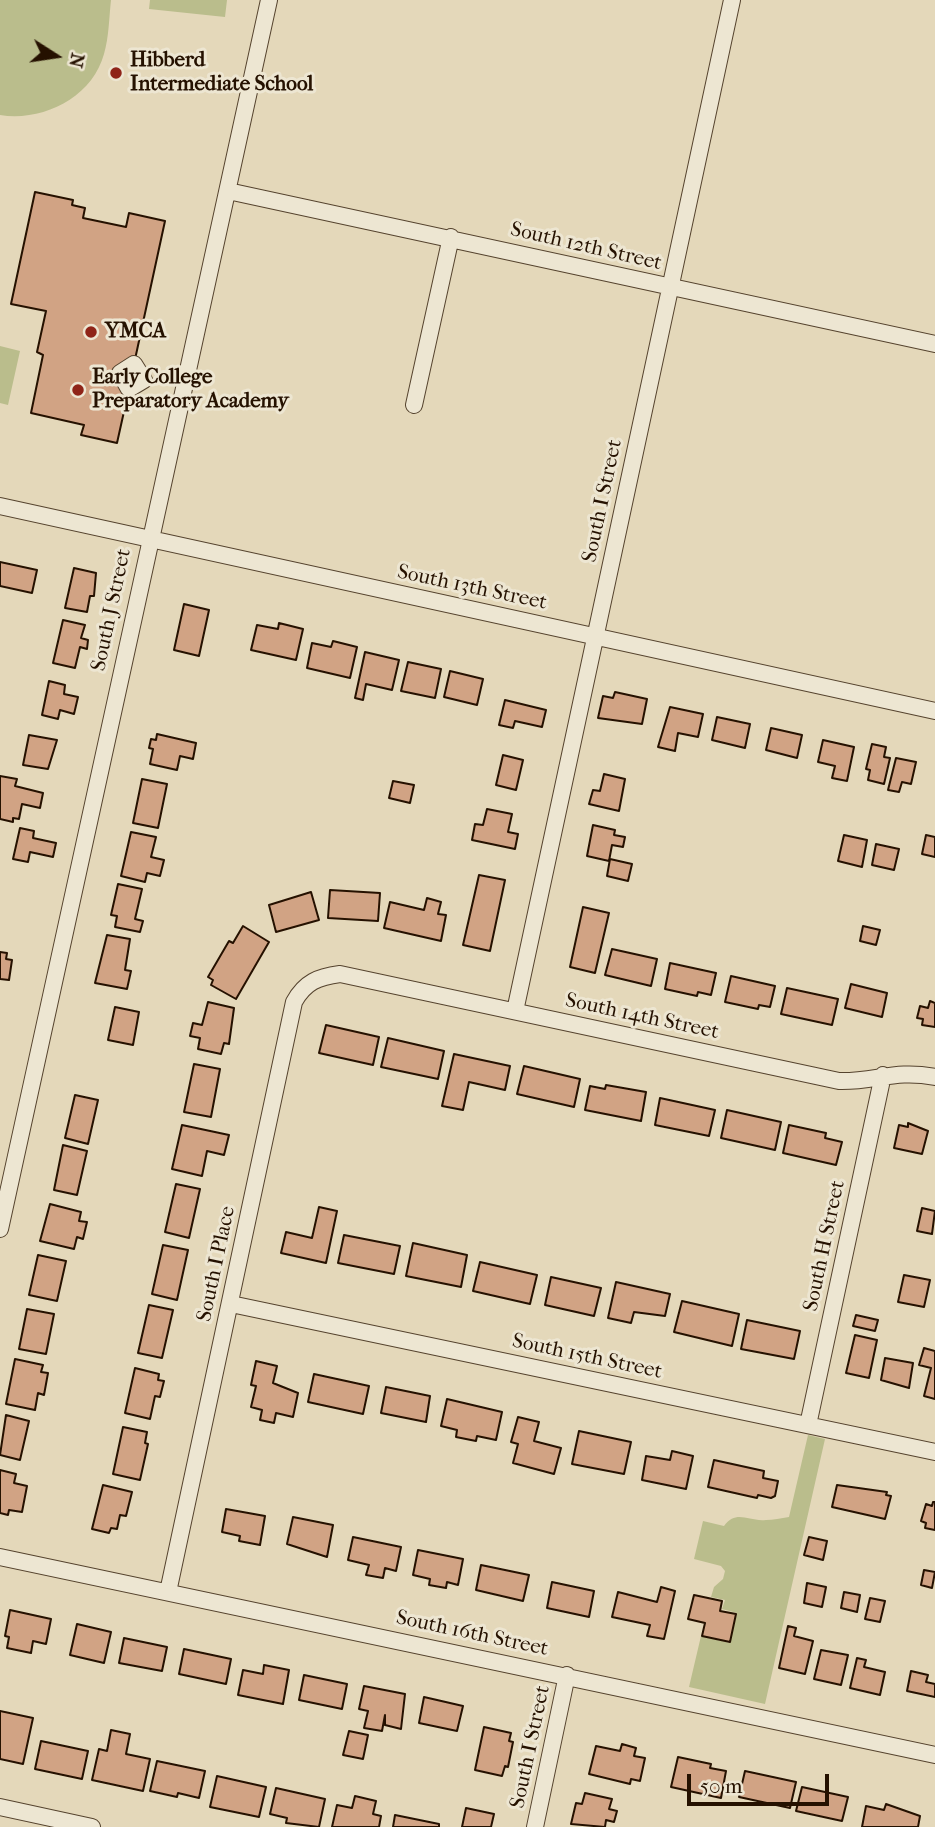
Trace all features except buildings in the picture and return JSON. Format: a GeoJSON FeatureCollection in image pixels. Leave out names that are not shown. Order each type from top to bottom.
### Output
{"type":"FeatureCollection","features":[{"type":"Feature","properties":{"kind":"street","name":"South J Street"},"geometry":{"type":"LineString","coordinates":[[0,1229],[269,0]]}},
{"type":"Feature","properties":{"kind":"street","name":"South I Street"},"geometry":{"type":"LineString","coordinates":[[514,1010],[732,0]]}},
{"type":"Feature","properties":{"kind":"street","name":"South 12th Street"},"geometry":{"type":"LineString","coordinates":[[228,191],[451,237],[935,344]]}},
{"type":"Feature","properties":{"kind":"street"},"geometry":{"type":"LineString","coordinates":[[414,405],[451,237]]}},
{"type":"Feature","properties":{"kind":"street","name":"South 13th Street"},"geometry":{"type":"LineString","coordinates":[[0,506],[935,711]]}},
{"type":"Feature","properties":{"kind":"street","name":"South 14th Street"},"geometry":{"type":"LineString","coordinates":[[340,974],[839,1081],[857,1081],[902,1072],[935,1077]]}},
{"type":"Feature","properties":{"kind":"street","name":"South I Place"},"geometry":{"type":"LineString","coordinates":[[168,1592],[294,1002],[300,990],[312,981],[340,974]]}},
{"type":"Feature","properties":{"kind":"street","name":"South H Street"},"geometry":{"type":"LineString","coordinates":[[808,1425],[883,1075]]}},
{"type":"Feature","properties":{"kind":"street","name":"South 15th Street"},"geometry":{"type":"LineString","coordinates":[[231,1304],[935,1452]]}},
{"type":"Feature","properties":{"kind":"street","name":"South 16th Street"},"geometry":{"type":"LineString","coordinates":[[0,1557],[935,1755]]}},
{"type":"Feature","properties":{"kind":"street","name":"South I Street"},"geometry":{"type":"LineString","coordinates":[[535,1827],[567,1675]]}},
{"type":"Feature","properties":{"kind":"street"},"geometry":{"type":"LineString","coordinates":[[0,1807],[92,1827]]}},
{"type":"Feature","properties":{"kind":"green space"},"geometry":{"type":"Polygon","coordinates":[[[0,0],[111,0],[104,54],[89,83],[63,104],[48,110],[32,115],[0,115],[0,0]]]}},
{"type":"Feature","properties":{"kind":"green space"},"geometry":{"type":"Polygon","coordinates":[[[150,0],[227,0],[225,17],[149,9],[150,0]]]}},
{"type":"Feature","properties":{"kind":"green space"},"geometry":{"type":"Polygon","coordinates":[[[0,346],[20,351],[8,405],[0,403],[0,346]]]}},
{"type":"Feature","properties":{"kind":"green space"},"geometry":{"type":"Polygon","coordinates":[[[808,1435],[825,1439],[765,1704],[689,1687],[701,1636],[730,1643],[737,1613],[722,1609],[725,1600],[711,1597],[725,1571],[721,1566],[694,1559],[703,1521],[724,1526],[738,1517],[771,1520],[789,1517],[808,1435]]]}},
{"type":"Feature","properties":{"kind":"place","name":"Hibberd Intermediate School"},"geometry":{"type":"Point","coordinates":[116,73]}},
{"type":"Feature","properties":{"kind":"place","name":"YMCA"},"geometry":{"type":"Point","coordinates":[91,332]}},
{"type":"Feature","properties":{"kind":"place","name":"Early College Preparatory Academy"},"geometry":{"type":"Point","coordinates":[78,390]}}]}
